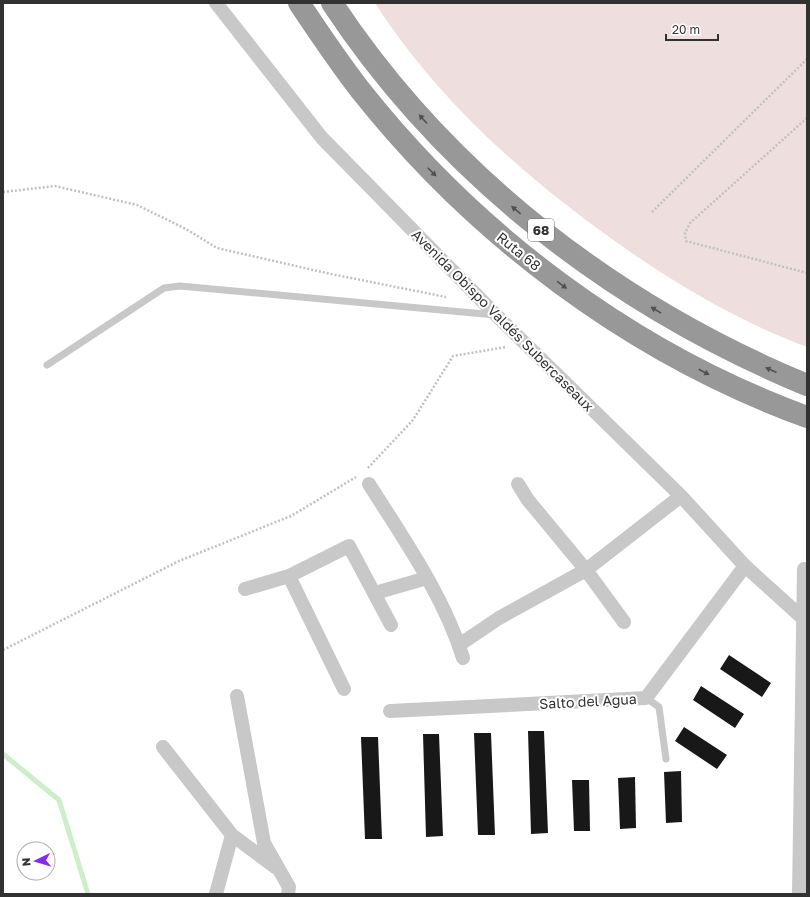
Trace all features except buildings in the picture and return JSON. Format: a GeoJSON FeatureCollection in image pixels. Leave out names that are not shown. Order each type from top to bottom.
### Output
{"type":"FeatureCollection","features":[{"type":"Feature","properties":{"kind":"highway"},"geometry":{"type":"LineString","coordinates":[[282,3],[360,90]]}},
{"type":"Feature","properties":{"kind":"highway","name":"Ruta 68"},"geometry":{"type":"LineString","coordinates":[[299,3],[360,90],[394,130],[433,173],[503,239],[592,306],[669,354],[753,395],[807,417]]}},
{"type":"Feature","properties":{"kind":"highway","name":"68"},"geometry":{"type":"LineString","coordinates":[[332,3],[368,54],[435,132],[476,174],[548,236],[614,283],[677,323],[723,347],[807,385]]}},
{"type":"Feature","properties":{"kind":"street","name":"Avenida Obispo Valdés Subercaseaux"},"geometry":{"type":"LineString","coordinates":[[216,3],[322,138],[497,316],[681,496],[745,566],[805,620]]}},
{"type":"Feature","properties":{"kind":"street"},"geometry":{"type":"LineString","coordinates":[[364,477],[427,578],[461,651],[500,618],[586,570],[681,496]]}},
{"type":"Feature","properties":{"kind":"street"},"geometry":{"type":"LineString","coordinates":[[518,484],[528,500],[586,570],[624,622]]}},
{"type":"Feature","properties":{"kind":"street"},"geometry":{"type":"LineString","coordinates":[[245,589],[289,576],[349,546],[391,624]]}},
{"type":"Feature","properties":{"kind":"street","name":"Salto del Agua"},"geometry":{"type":"LineString","coordinates":[[390,711],[646,698],[745,566]]}},
{"type":"Feature","properties":{"kind":"street"},"geometry":{"type":"LineString","coordinates":[[799,894],[804,769],[804,569]]}},
{"type":"Feature","properties":{"kind":"street"},"geometry":{"type":"LineString","coordinates":[[289,576],[344,689]]}},
{"type":"Feature","properties":{"kind":"street"},"geometry":{"type":"LineString","coordinates":[[375,593],[427,578]]}},
{"type":"Feature","properties":{"kind":"street"},"geometry":{"type":"LineString","coordinates":[[237,696],[264,843],[289,887],[288,894]]}},
{"type":"Feature","properties":{"kind":"street"},"geometry":{"type":"LineString","coordinates":[[163,747],[232,835],[278,870]]}},
{"type":"Feature","properties":{"kind":"street"},"geometry":{"type":"LineString","coordinates":[[216,894],[232,835]]}},
{"type":"Feature","properties":{"kind":"lane"},"geometry":{"type":"LineString","coordinates":[[47,364],[164,288],[180,286],[497,316]]}},
{"type":"Feature","properties":{"kind":"lane"},"geometry":{"type":"LineString","coordinates":[[646,698],[659,707],[666,759]]}},
{"type":"Feature","properties":{"kind":"path"},"geometry":{"type":"LineString","coordinates":[[652,212],[807,59]]}},
{"type":"Feature","properties":{"kind":"path"},"geometry":{"type":"LineString","coordinates":[[807,118],[690,223],[685,233],[686,241],[807,273]]}},
{"type":"Feature","properties":{"kind":"path"},"geometry":{"type":"LineString","coordinates":[[3,192],[55,186],[137,205],[186,229],[217,248],[331,274],[447,297]]}},
{"type":"Feature","properties":{"kind":"path"},"geometry":{"type":"LineString","coordinates":[[3,650],[179,562],[292,516],[364,477],[413,420],[453,356],[526,344]]}},
{"type":"Feature","properties":{"kind":"shaded area"},"geometry":{"type":"Polygon","coordinates":[[[375,3],[807,3],[807,347],[781,337],[730,313],[682,285],[612,239],[545,188],[513,161],[453,102],[425,71],[399,38],[375,3]]]}},
{"type":"Feature","properties":{"kind":"waterway"},"geometry":{"type":"LineString","coordinates":[[3,754],[59,800],[88,894]]}}]}
